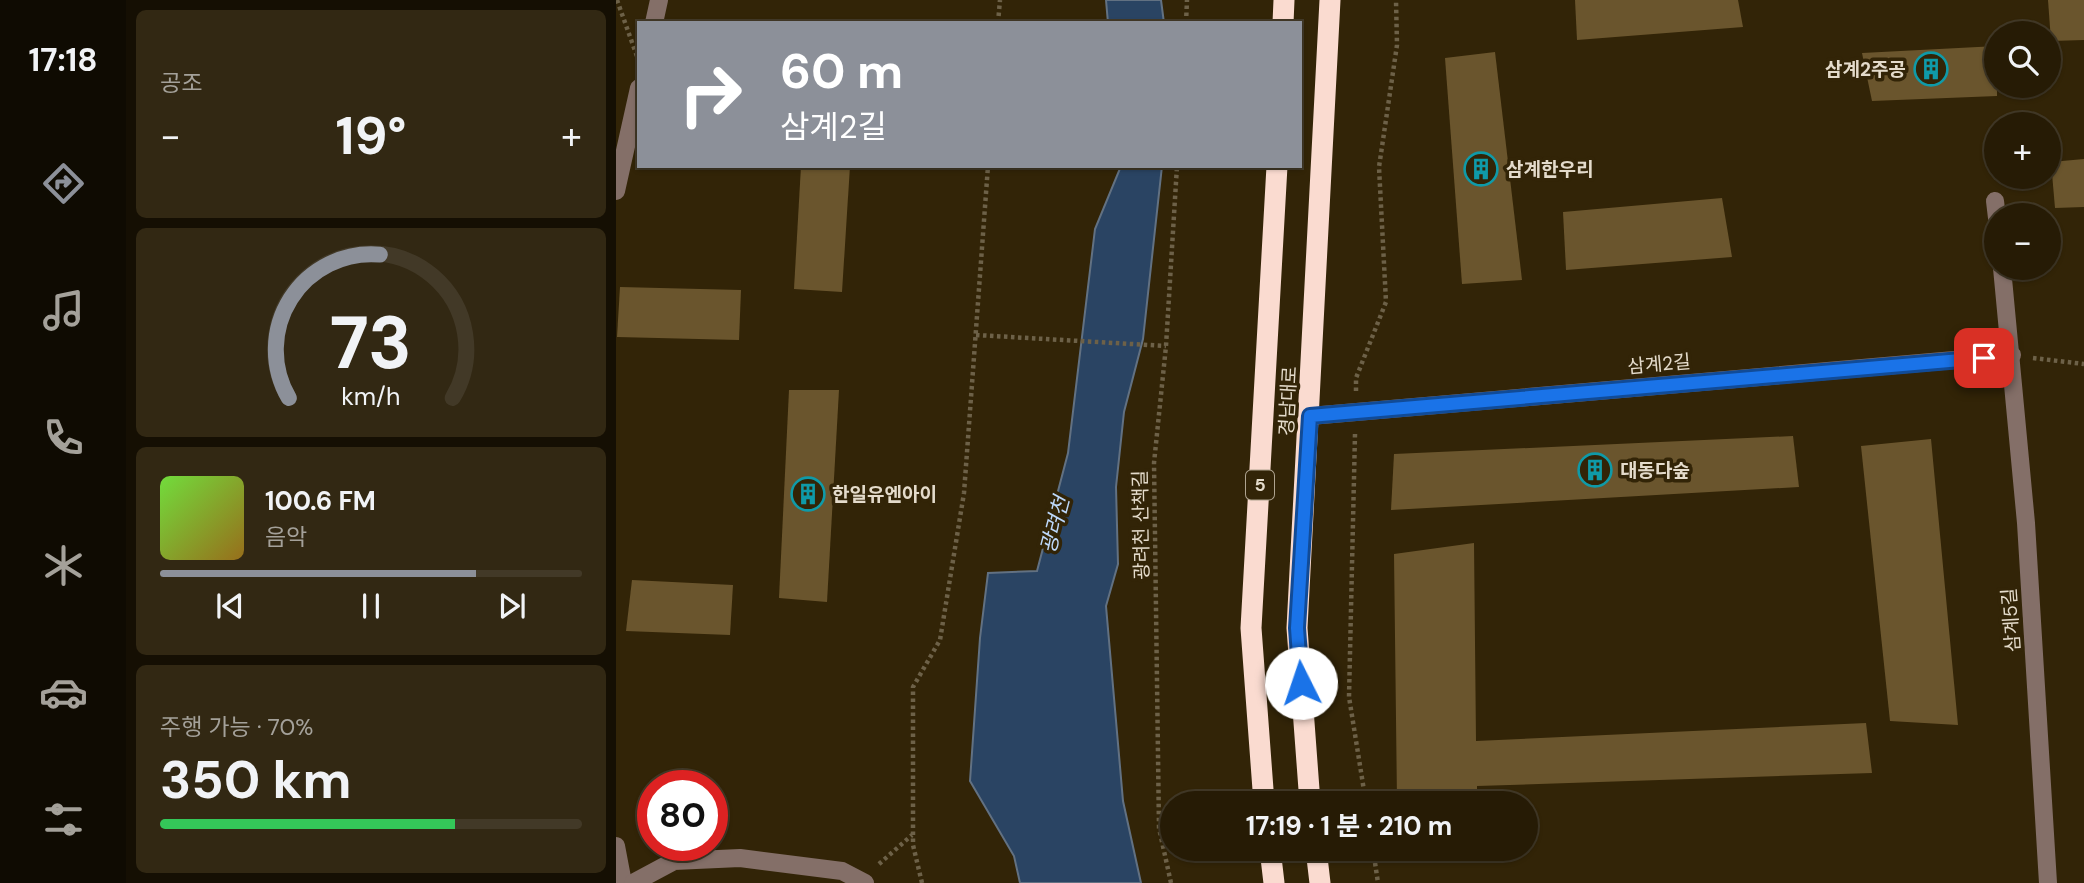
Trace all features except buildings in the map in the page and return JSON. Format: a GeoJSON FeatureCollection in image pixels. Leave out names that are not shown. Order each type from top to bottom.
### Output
{"type":"FeatureCollection","features":[{"type":"Feature","properties":{"kind":"highway"},"geometry":{"type":"LineString","coordinates":[[1283,21],[1284,0]]}},
{"type":"Feature","properties":{"kind":"highway","name":"경남대로"},"geometry":{"type":"LineString","coordinates":[[1309,791],[1297,628],[1330,0]]}},
{"type":"Feature","properties":{"kind":"highway","name":"경남대로"},"geometry":{"type":"LineString","coordinates":[[1263,791],[1251,628],[1277,168]]}},
{"type":"Feature","properties":{"kind":"highway"},"geometry":{"type":"LineString","coordinates":[[1271,861],[1274,883]]}},
{"type":"Feature","properties":{"kind":"highway"},"geometry":{"type":"LineString","coordinates":[[1317,861],[1320,883]]}},
{"type":"Feature","properties":{"kind":"street"},"geometry":{"type":"LineString","coordinates":[[654,21],[659,0]]}},
{"type":"Feature","properties":{"kind":"street"},"geometry":{"type":"LineString","coordinates":[[616,191],[637,97]]}},
{"type":"Feature","properties":{"kind":"street","name":"삼계5길"},"geometry":{"type":"LineString","coordinates":[[2003,280],[2026,523],[2048,883]]}},
{"type":"Feature","properties":{"kind":"street","name":"삼계2길"},"geometry":{"type":"LineString","coordinates":[[1310,416],[2012,355]]}},
{"type":"Feature","properties":{"kind":"street"},"geometry":{"type":"LineString","coordinates":[[616,846],[623,883]]}},
{"type":"Feature","properties":{"kind":"street"},"geometry":{"type":"LineString","coordinates":[[633,883],[674,861],[740,858],[842,871],[862,882]]}},
{"type":"Feature","properties":{"kind":"path"},"geometry":{"type":"LineString","coordinates":[[617,0],[637,56]]}},
{"type":"Feature","properties":{"kind":"path"},"geometry":{"type":"LineString","coordinates":[[998,21],[1000,0]]}},
{"type":"Feature","properties":{"kind":"path"},"geometry":{"type":"LineString","coordinates":[[1186,21],[1188,0]]}},
{"type":"Feature","properties":{"kind":"path"},"geometry":{"type":"LineString","coordinates":[[922,883],[913,834],[913,687],[940,640],[964,493],[988,168]]}},
{"type":"Feature","properties":{"kind":"path","name":"광려천 산책길"},"geometry":{"type":"LineString","coordinates":[[1171,883],[1159,828],[1154,463],[1166,346],[1177,168]]}},
{"type":"Feature","properties":{"kind":"path"},"geometry":{"type":"LineString","coordinates":[[976,335],[1166,346]]}},
{"type":"Feature","properties":{"kind":"path"},"geometry":{"type":"LineString","coordinates":[[2012,355],[2084,364]]}},
{"type":"Feature","properties":{"kind":"path"},"geometry":{"type":"LineString","coordinates":[[862,882],[913,834]]}},
{"type":"Feature","properties":{"kind":"path"},"geometry":{"type":"LineString","coordinates":[[1375,861],[1378,883]]}},
{"type":"Feature","properties":{"kind":"water"},"geometry":{"type":"Polygon","coordinates":[[[1106,0],[1161,0],[1164,21],[1108,21],[1106,0]]]}},
{"type":"Feature","properties":{"kind":"water","name":"광려천"},"geometry":{"type":"Polygon","coordinates":[[[1120,168],[1162,168],[1143,339],[1124,412],[1116,487],[1118,564],[1106,606],[1123,801],[1141,883],[1020,883],[1014,856],[970,781],[980,638],[988,573],[1037,571],[1068,453],[1095,229],[1120,168]]]}},
{"type":"Feature","properties":{"kind":"place","name":"삼계2주공"},"geometry":{"type":"Point","coordinates":[1931,69]}},
{"type":"Feature","properties":{"kind":"place","name":"삼계한우리"},"geometry":{"type":"Point","coordinates":[1481,169]}},
{"type":"Feature","properties":{"kind":"place","name":"대동다숲"},"geometry":{"type":"Point","coordinates":[1595,470]}},
{"type":"Feature","properties":{"kind":"place","name":"한일유엔아이"},"geometry":{"type":"Point","coordinates":[808,494]}},
{"type":"Feature","properties":{"kind":"route"},"geometry":{"type":"LineString","coordinates":[[1301,683],[1297,628],[1310,416],[1984,358]]}}]}
